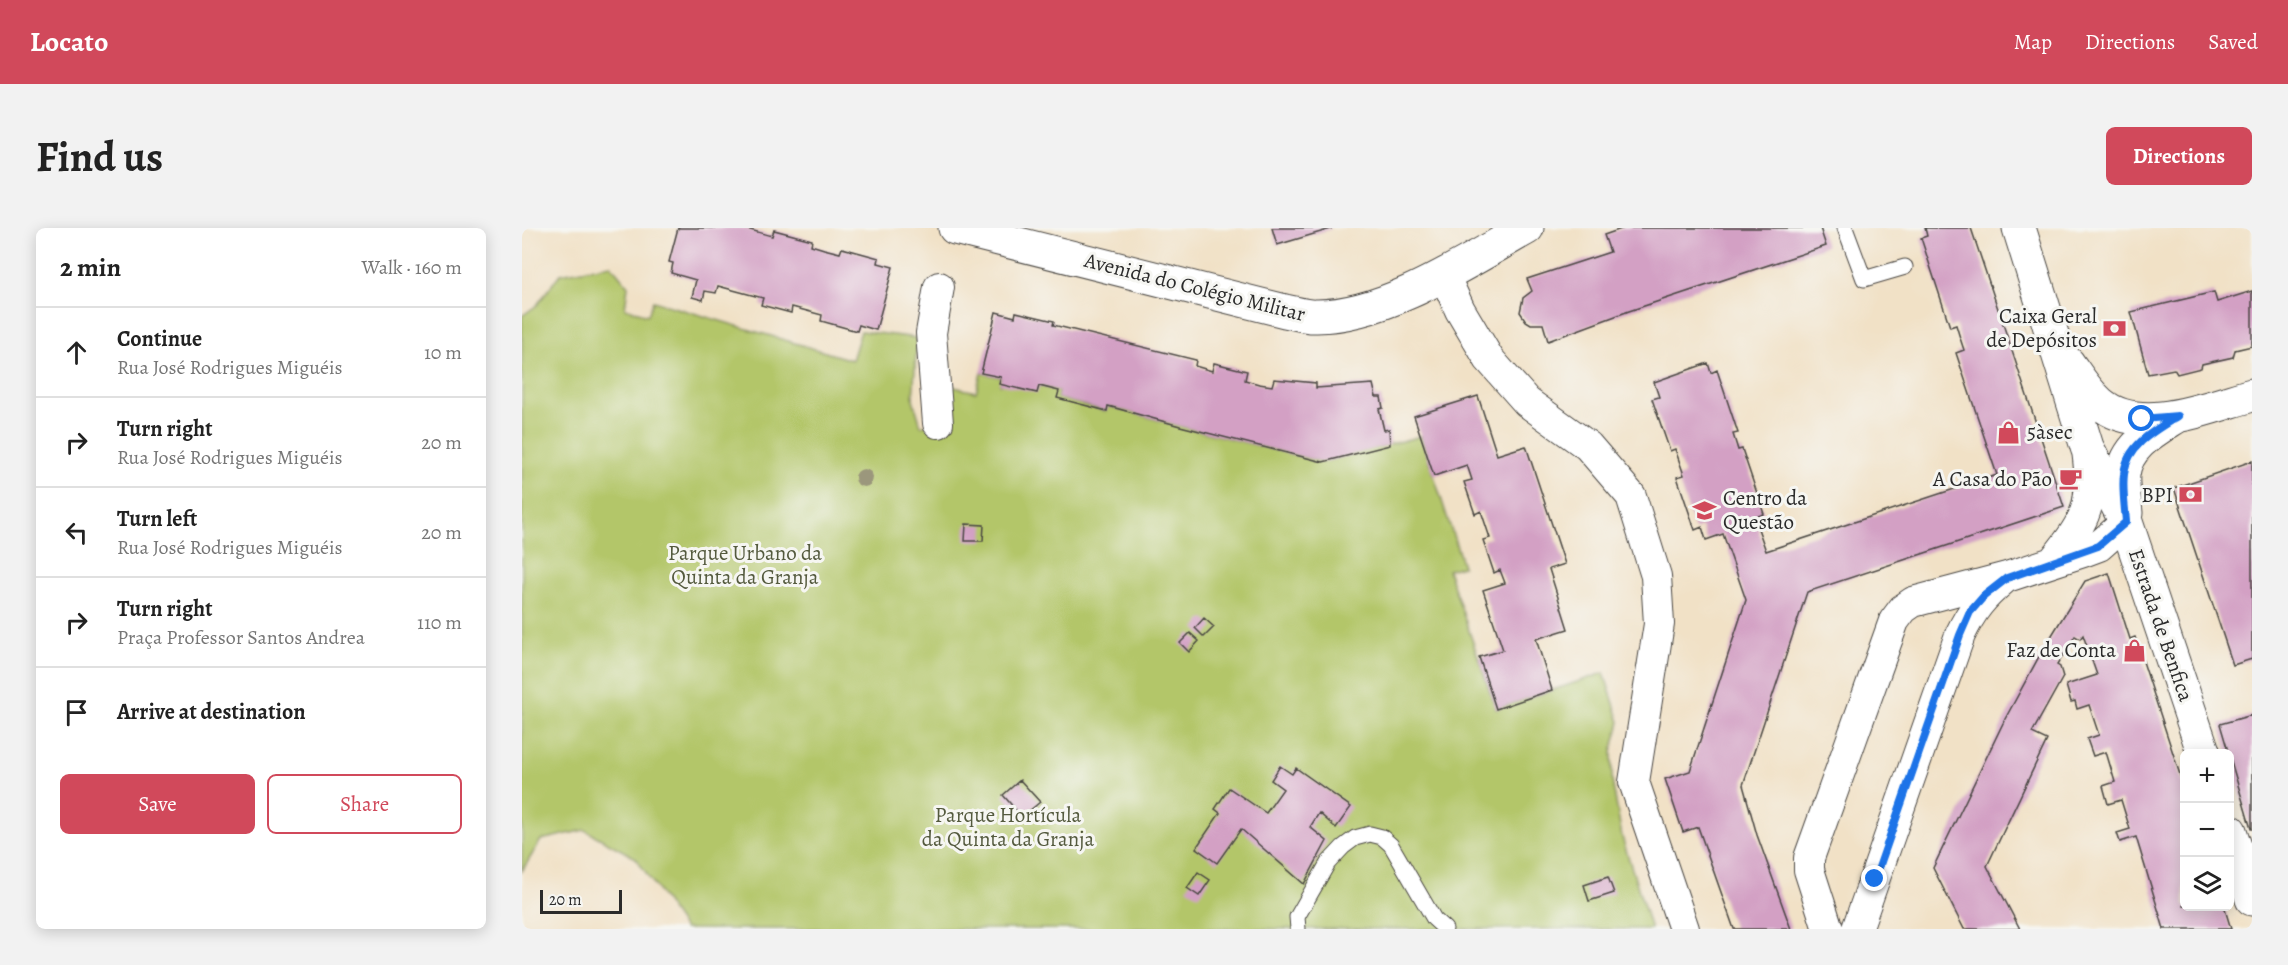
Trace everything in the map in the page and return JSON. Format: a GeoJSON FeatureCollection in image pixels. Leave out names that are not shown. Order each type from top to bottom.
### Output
{"type":"FeatureCollection","features":[{"type":"Feature","properties":{"kind":"street","name":"Avenida do Colégio Militar"},"geometry":{"type":"LineString","coordinates":[[955,228],[1316,317],[1345,313],[1389,300],[1444,275],[1527,228]]}},
{"type":"Feature","properties":{"kind":"street","name":"Estrada de Benfica"},"geometry":{"type":"LineString","coordinates":[[2019,228],[2086,447],[2126,522],[2203,749]]}},
{"type":"Feature","properties":{"kind":"street"},"geometry":{"type":"LineString","coordinates":[[1444,275],[1460,310],[1489,359],[1527,402],[1588,446],[1631,496],[1656,576],[1659,624],[1634,782],[1684,929]]}},
{"type":"Feature","properties":{"kind":"street"},"geometry":{"type":"LineString","coordinates":[[938,423],[931,333],[939,287]]}},
{"type":"Feature","properties":{"kind":"street"},"geometry":{"type":"LineString","coordinates":[[2054,345],[2100,404],[2116,413],[2142,419],[2178,416],[2252,395]]}},
{"type":"Feature","properties":{"kind":"street"},"geometry":{"type":"LineString","coordinates":[[1828,929],[1809,870],[1812,848],[1894,621],[1903,609],[1913,602],[2007,578],[2098,546],[2126,522],[2123,474],[2128,457],[2154,431],[2178,416]]}},
{"type":"Feature","properties":{"kind":"street"},"geometry":{"type":"LineString","coordinates":[[2054,560],[2083,520],[2089,504],[2091,476],[2086,447]]}},
{"type":"Feature","properties":{"kind":"street"},"geometry":{"type":"LineString","coordinates":[[1815,886],[1826,896],[1861,918],[1960,635],[1970,612],[1984,596],[2007,578]]}},
{"type":"Feature","properties":{"kind":"street"},"geometry":{"type":"LineString","coordinates":[[1924,600],[1943,609],[1955,623],[1960,635]]}},
{"type":"Feature","properties":{"kind":"street"},"geometry":{"type":"LineString","coordinates":[[2234,846],[2252,899]]}},
{"type":"Feature","properties":{"kind":"lane"},"geometry":{"type":"LineString","coordinates":[[1845,228],[1864,279],[1905,267]]}},
{"type":"Feature","properties":{"kind":"lane"},"geometry":{"type":"LineString","coordinates":[[1298,929],[1297,917],[1329,863],[1355,838],[1370,834],[1382,837],[1391,845],[1434,919],[1444,929]]}},
{"type":"Feature","properties":{"kind":"green space"},"geometry":{"type":"Polygon","coordinates":[[[611,265],[628,286],[625,308],[648,315],[653,301],[852,360],[861,331],[917,338],[913,399],[921,426],[949,419],[945,385],[976,392],[981,373],[1001,377],[1000,384],[1039,386],[1059,391],[1057,398],[1106,411],[1108,406],[1323,462],[1421,436],[1463,566],[1448,570],[1496,709],[1604,673],[1620,722],[1612,752],[1612,780],[1622,837],[1651,929],[684,929],[636,858],[585,830],[541,840],[522,871],[522,316],[537,305],[560,274],[611,265]]]}},
{"type":"Feature","properties":{"kind":"building"},"geometry":{"type":"Polygon","coordinates":[[[678,228],[743,228],[772,236],[774,230],[812,240],[811,245],[824,249],[840,253],[842,248],[879,258],[878,263],[893,267],[876,330],[859,325],[857,331],[821,321],[822,315],[792,307],[791,313],[761,305],[763,298],[718,286],[716,293],[705,291],[703,300],[692,297],[696,280],[671,273],[673,263],[669,262],[678,228]]]}},
{"type":"Feature","properties":{"kind":"building"},"geometry":{"type":"Polygon","coordinates":[[[1272,228],[1331,228],[1331,229],[1277,245],[1272,228]]]}},
{"type":"Feature","properties":{"kind":"building"},"geometry":{"type":"Polygon","coordinates":[[[1624,228],[1820,228],[1826,246],[1629,311],[1548,341],[1543,324],[1531,324],[1520,312],[1523,298],[1532,291],[1527,279],[1610,252],[1604,235],[1624,228]]]}},
{"type":"Feature","properties":{"kind":"building"},"geometry":{"type":"Polygon","coordinates":[[[1925,228],[1971,228],[2064,507],[1807,592],[1743,785],[1757,835],[1791,929],[1734,929],[1698,827],[1683,832],[1665,779],[1690,771],[1746,600],[1723,534],[1706,540],[1702,527],[1695,530],[1677,477],[1684,475],[1675,449],[1670,451],[1652,399],[1659,397],[1654,382],[1708,363],[1711,373],[1717,370],[1738,433],[1733,434],[1738,450],[1742,449],[1764,514],[1758,516],[1760,522],[1756,523],[1766,551],[1997,475],[1956,353],[1964,350],[1956,325],[1950,327],[1921,238],[1927,236],[1925,228]]]}},
{"type":"Feature","properties":{"kind":"building"},"geometry":{"type":"Polygon","coordinates":[[[2252,291],[2252,346],[2235,350],[2233,357],[2202,364],[2201,368],[2177,374],[2174,369],[2148,374],[2131,312],[2214,292],[2217,302],[2252,291]]]}},
{"type":"Feature","properties":{"kind":"building"},"geometry":{"type":"Polygon","coordinates":[[[996,312],[1015,317],[1016,312],[1054,321],[1053,325],[1196,360],[1195,366],[1212,371],[1214,363],[1247,371],[1245,380],[1259,384],[1272,386],[1274,379],[1316,383],[1316,388],[1373,384],[1376,397],[1381,397],[1383,408],[1379,409],[1384,430],[1389,429],[1390,445],[1323,462],[1108,406],[1107,411],[1057,398],[1059,391],[1039,386],[1037,393],[999,384],[1001,377],[981,373],[996,312]]]}},
{"type":"Feature","properties":{"kind":"building"},"geometry":{"type":"Polygon","coordinates":[[[1478,396],[1497,455],[1526,446],[1565,564],[1549,569],[1568,629],[1536,639],[1552,690],[1496,709],[1479,657],[1503,650],[1483,590],[1505,583],[1500,570],[1494,573],[1483,540],[1490,538],[1481,511],[1475,514],[1464,482],[1472,480],[1467,465],[1434,476],[1414,416],[1478,396]]]}},
{"type":"Feature","properties":{"kind":"building"},"geometry":{"type":"Polygon","coordinates":[[[2252,461],[2252,659],[2233,665],[2174,488],[2252,461]]]}},
{"type":"Feature","properties":{"kind":"building"},"geometry":{"type":"Polygon","coordinates":[[[966,524],[984,525],[983,541],[965,541],[966,524]]]}},
{"type":"Feature","properties":{"kind":"building"},"geometry":{"type":"Polygon","coordinates":[[[2109,573],[2130,639],[2135,637],[2180,775],[2180,911],[2226,911],[2231,929],[2164,929],[2136,837],[2120,842],[2117,833],[2130,829],[2121,800],[2108,804],[2103,786],[2115,782],[2106,752],[2093,756],[2087,739],[2099,735],[2089,705],[2077,709],[2075,701],[2071,702],[2066,685],[2097,675],[2083,635],[2080,639],[2075,636],[2057,665],[2063,677],[2032,733],[2047,740],[1987,866],[2020,929],[1964,929],[1933,868],[2005,719],[2041,653],[2085,581],[2109,573]]]}},
{"type":"Feature","properties":{"kind":"building"},"geometry":{"type":"Polygon","coordinates":[[[1204,618],[1214,627],[1204,637],[1195,628],[1204,618]]]}},
{"type":"Feature","properties":{"kind":"building"},"geometry":{"type":"Polygon","coordinates":[[[1190,633],[1199,641],[1189,652],[1180,643],[1190,633]]]}},
{"type":"Feature","properties":{"kind":"building"},"geometry":{"type":"Polygon","coordinates":[[[2252,715],[2252,829],[2234,771],[2234,749],[2227,749],[2220,724],[2252,715]]]}},
{"type":"Feature","properties":{"kind":"building"},"geometry":{"type":"Polygon","coordinates":[[[1280,766],[1292,774],[1296,768],[1351,807],[1336,828],[1319,813],[1310,827],[1327,841],[1304,884],[1241,829],[1217,863],[1196,848],[1220,813],[1215,809],[1229,788],[1266,813],[1283,789],[1271,780],[1280,766]]]}},
{"type":"Feature","properties":{"kind":"building"},"geometry":{"type":"Polygon","coordinates":[[[1020,780],[1040,802],[1022,817],[1003,795],[1020,780]]]}},
{"type":"Feature","properties":{"kind":"building"},"geometry":{"type":"Polygon","coordinates":[[[1198,872],[1210,880],[1199,896],[1187,888],[1198,872]]]}},
{"type":"Feature","properties":{"kind":"building"},"geometry":{"type":"Polygon","coordinates":[[[1608,877],[1614,893],[1589,901],[1584,885],[1608,877]]]}},
{"type":"Feature","properties":{"kind":"place","name":"Caixa Geral de Depósitos"},"geometry":{"type":"Point","coordinates":[2115,328]}},
{"type":"Feature","properties":{"kind":"place","name":"5àsec"},"geometry":{"type":"Point","coordinates":[2009,432]}},
{"type":"Feature","properties":{"kind":"place","name":"A Casa do Pão"},"geometry":{"type":"Point","coordinates":[2070,479]}},
{"type":"Feature","properties":{"kind":"place","name":"BPI"},"geometry":{"type":"Point","coordinates":[2191,495]}},
{"type":"Feature","properties":{"kind":"place","name":"Centro da Questão"},"geometry":{"type":"Point","coordinates":[1705,510]}},
{"type":"Feature","properties":{"kind":"place","name":"Faz de Conta"},"geometry":{"type":"Point","coordinates":[2134,650]}},
{"type":"Feature","properties":{"kind":"route"},"geometry":{"type":"LineString","coordinates":[[1875,879],[1970,612],[1984,596],[2007,578],[2098,546],[2126,522],[2123,474],[2128,457],[2139,443],[2178,416],[2142,419]]}},
{"type":"Feature","properties":{"kind":"park label","name":"Parque Urbano da Quinta da Granja"},"geometry":{"type":"Point","coordinates":[745,565]}},
{"type":"Feature","properties":{"kind":"park label","name":"Parque Hortícula da Quinta da Granja"},"geometry":{"type":"Point","coordinates":[1008,827]}}]}
